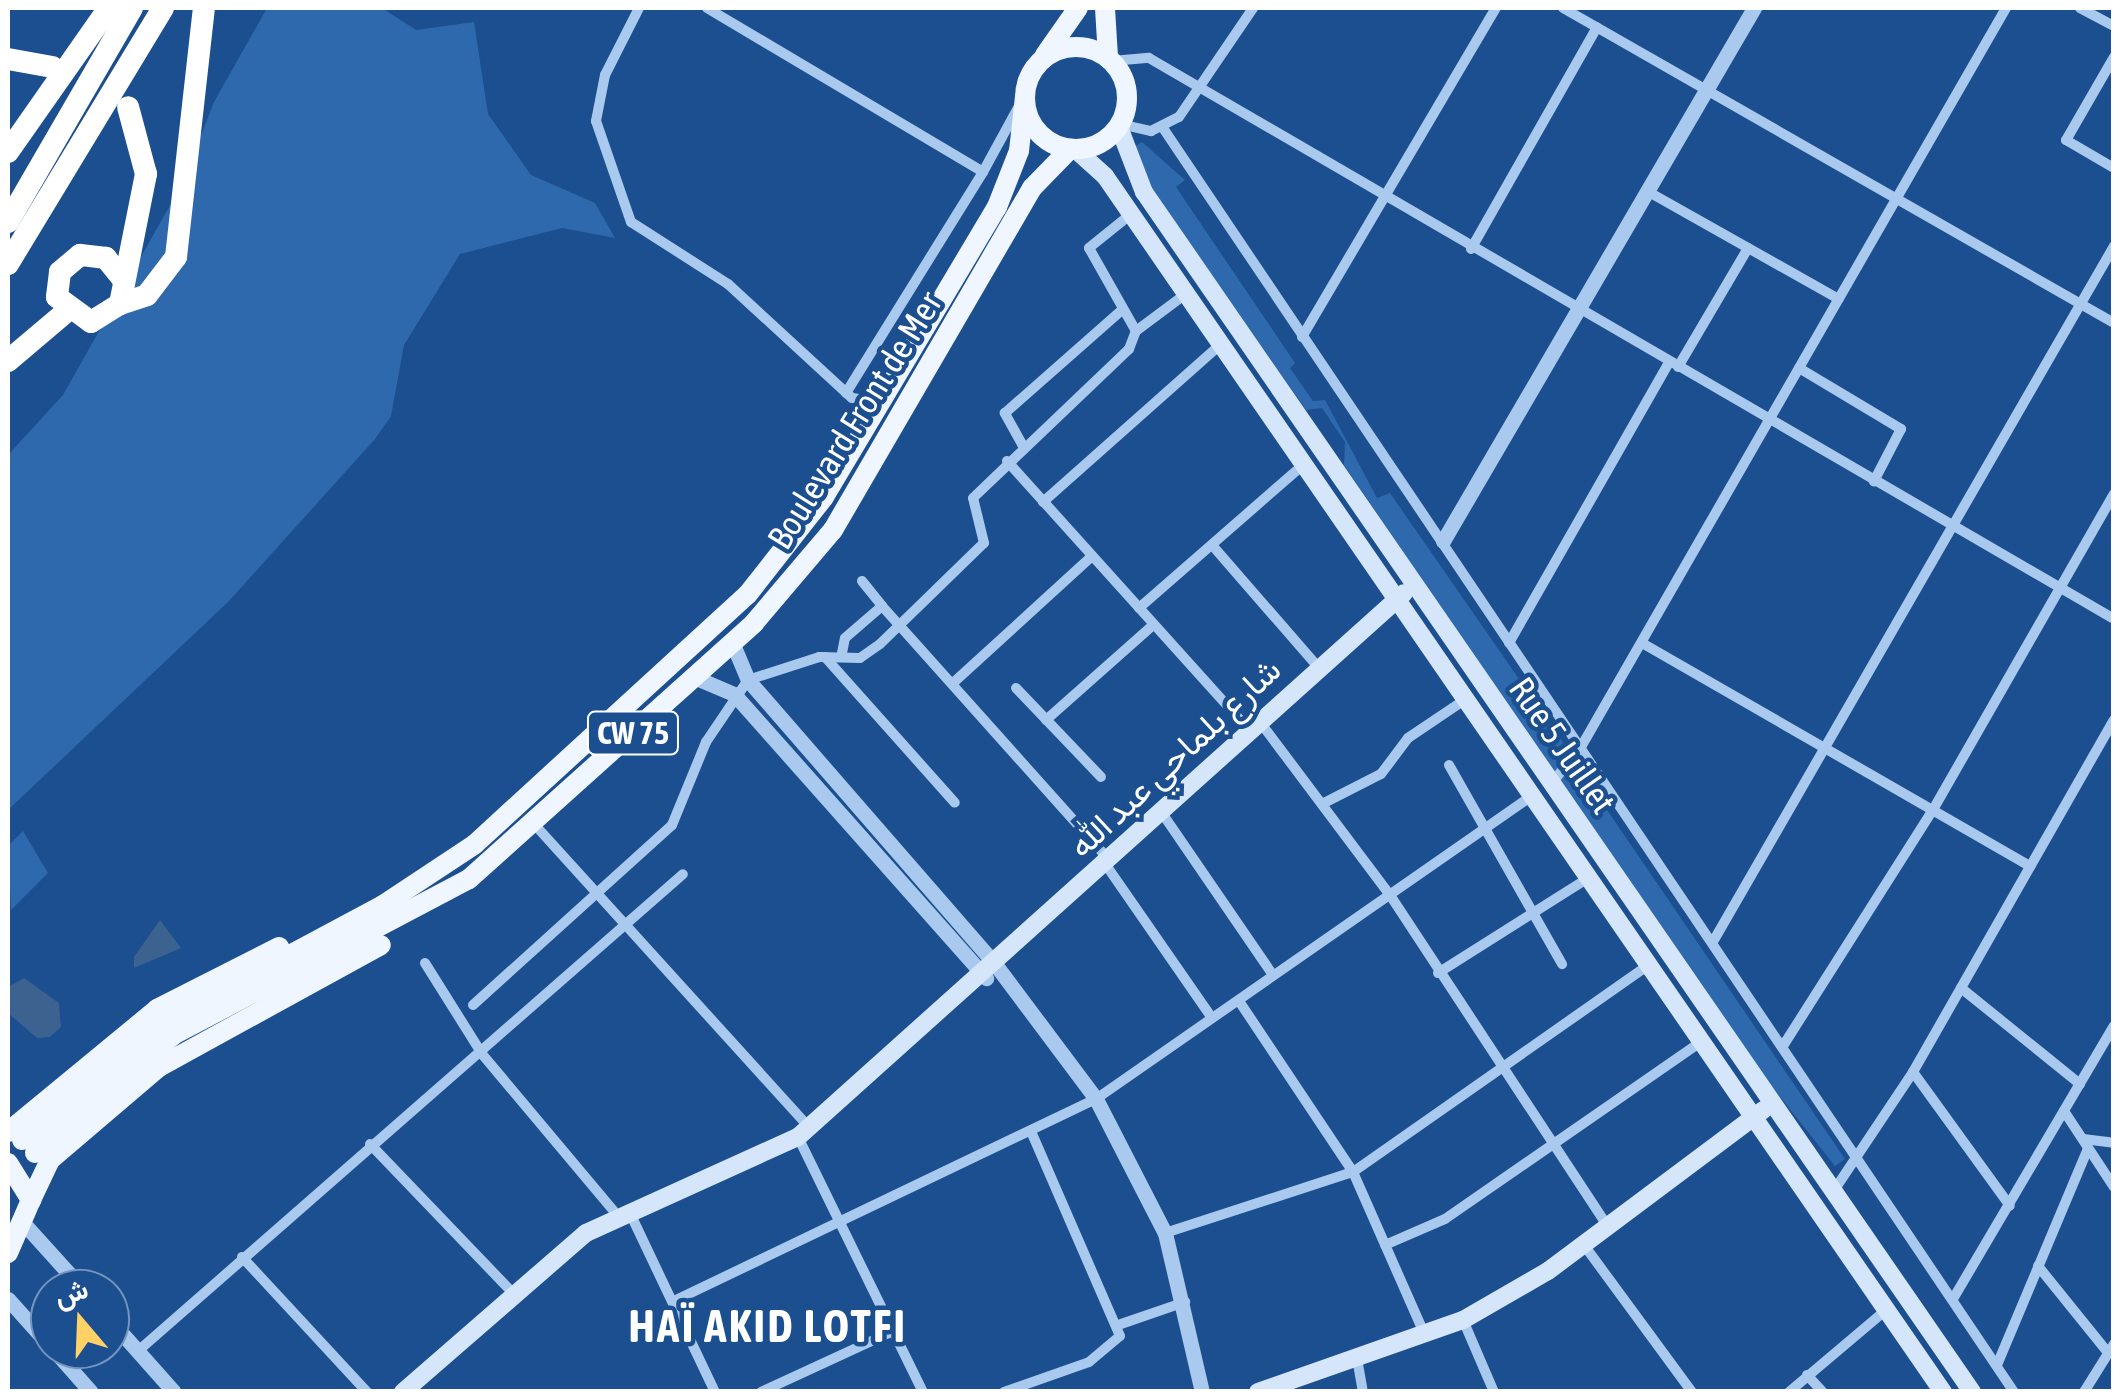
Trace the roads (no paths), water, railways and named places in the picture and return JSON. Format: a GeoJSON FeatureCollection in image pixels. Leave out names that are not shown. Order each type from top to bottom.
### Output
{"type":"FeatureCollection","features":[{"type":"Feature","properties":{"kind":"highway"},"geometry":{"type":"LineString","coordinates":[[8,152],[109,8]]}},
{"type":"Feature","properties":{"kind":"highway"},"geometry":{"type":"LineString","coordinates":[[8,222],[132,8]]}},
{"type":"Feature","properties":{"kind":"highway"},"geometry":{"type":"LineString","coordinates":[[8,264],[162,8]]}},
{"type":"Feature","properties":{"kind":"highway"},"geometry":{"type":"LineString","coordinates":[[66,312],[100,320],[120,304],[147,295],[176,257],[204,8]]}},
{"type":"Feature","properties":{"kind":"highway"},"geometry":{"type":"LineString","coordinates":[[8,59],[52,68]]}},
{"type":"Feature","properties":{"kind":"highway"},"geometry":{"type":"LineString","coordinates":[[120,304],[122,278],[146,174],[128,107]]}},
{"type":"Feature","properties":{"kind":"highway"},"geometry":{"type":"LineString","coordinates":[[66,312],[56,280],[135,224]]}},
{"type":"Feature","properties":{"kind":"highway"},"geometry":{"type":"LineString","coordinates":[[88,254],[122,278]]}},
{"type":"Feature","properties":{"kind":"highway"},"geometry":{"type":"LineString","coordinates":[[8,362],[66,312]]}},
{"type":"Feature","properties":{"kind":"main road"},"geometry":{"type":"LineString","coordinates":[[1078,8],[1042,60],[1024,97],[1037,132],[1072,149],[1119,126],[1127,92],[1110,59],[1105,8]]}},
{"type":"Feature","properties":{"kind":"main road"},"geometry":{"type":"LineString","coordinates":[[1042,60],[1082,47],[1110,59]]}},
{"type":"Feature","properties":{"kind":"main road","name":"CW 75"},"geometry":{"type":"LineString","coordinates":[[22,1142],[181,1013],[383,905],[490,831],[748,594],[824,497],[1007,186],[1024,97]]}},
{"type":"Feature","properties":{"kind":"main road","name":"Rue 5 Juillet"},"geometry":{"type":"LineString","coordinates":[[1119,126],[1144,192],[1972,1392]]}},
{"type":"Feature","properties":{"kind":"main road","name":"Rue 5 Juillet"},"geometry":{"type":"LineString","coordinates":[[1072,149],[1131,214],[1187,293],[1943,1392]]}},
{"type":"Feature","properties":{"kind":"main road","name":"Boulevard Front de Mer"},"geometry":{"type":"LineString","coordinates":[[22,1142],[175,1034],[469,879],[535,825],[732,642],[832,530],[1032,188],[1072,149]]}},
{"type":"Feature","properties":{"kind":"main road","name":"شارع بلماحي عبد الله"},"geometry":{"type":"LineString","coordinates":[[402,1392],[511,1292],[624,1213],[804,1132],[980,977],[998,972],[1162,812],[1413,585]]}},
{"type":"Feature","properties":{"kind":"main road"},"geometry":{"type":"LineString","coordinates":[[8,1253],[26,1226],[31,1200],[50,1160],[158,1067],[406,932],[469,879]]}},
{"type":"Feature","properties":{"kind":"main road"},"geometry":{"type":"LineString","coordinates":[[1258,1392],[1358,1364],[1463,1320],[1584,1245],[1769,1103]]}},
{"type":"Feature","properties":{"kind":"main road"},"geometry":{"type":"LineString","coordinates":[[8,1162],[31,1200]]}},
{"type":"Feature","properties":{"kind":"street"},"geometry":{"type":"LineString","coordinates":[[639,8],[605,74],[596,120],[630,222],[728,284],[846,393],[879,402]]}},
{"type":"Feature","properties":{"kind":"street"},"geometry":{"type":"LineString","coordinates":[[708,8],[983,172]]}},
{"type":"Feature","properties":{"kind":"street"},"geometry":{"type":"LineString","coordinates":[[1119,126],[1163,128],[1202,94],[1253,8]]}},
{"type":"Feature","properties":{"kind":"street"},"geometry":{"type":"LineString","coordinates":[[1302,337],[1496,8]]}},
{"type":"Feature","properties":{"kind":"street"},"geometry":{"type":"LineString","coordinates":[[1563,8],[2114,323]]}},
{"type":"Feature","properties":{"kind":"street"},"geometry":{"type":"LineString","coordinates":[[1443,541],[1754,8]]}},
{"type":"Feature","properties":{"kind":"street"},"geometry":{"type":"LineString","coordinates":[[1551,784],[1581,748],[2006,8]]}},
{"type":"Feature","properties":{"kind":"street"},"geometry":{"type":"LineString","coordinates":[[2080,8],[2114,26]]}},
{"type":"Feature","properties":{"kind":"street"},"geometry":{"type":"LineString","coordinates":[[1470,249],[1597,26]]}},
{"type":"Feature","properties":{"kind":"street"},"geometry":{"type":"LineString","coordinates":[[1110,59],[1139,54],[1202,94],[2114,619]]}},
{"type":"Feature","properties":{"kind":"street"},"geometry":{"type":"LineString","coordinates":[[2114,57],[2066,140],[2114,168]]}},
{"type":"Feature","properties":{"kind":"street"},"geometry":{"type":"LineString","coordinates":[[846,393],[983,172],[1024,97]]}},
{"type":"Feature","properties":{"kind":"street"},"geometry":{"type":"LineString","coordinates":[[1163,128],[1714,940],[2014,1392]]}},
{"type":"Feature","properties":{"kind":"street"},"geometry":{"type":"LineString","coordinates":[[1647,191],[1838,299]]}},
{"type":"Feature","properties":{"kind":"street"},"geometry":{"type":"LineString","coordinates":[[1131,214],[1089,248],[1136,331]]}},
{"type":"Feature","properties":{"kind":"street"},"geometry":{"type":"LineString","coordinates":[[1714,940],[1827,750],[2114,246]]}},
{"type":"Feature","properties":{"kind":"street"},"geometry":{"type":"LineString","coordinates":[[1509,642],[1673,365],[1748,248]]}},
{"type":"Feature","properties":{"kind":"street"},"geometry":{"type":"LineString","coordinates":[[473,1005],[672,826],[734,694],[748,680],[842,653],[860,658],[896,620],[984,543],[970,501],[1007,461],[1129,348],[1136,331],[1187,293]]}},
{"type":"Feature","properties":{"kind":"street"},"geometry":{"type":"LineString","coordinates":[[1023,446],[1003,424],[1006,413],[1123,309]]}},
{"type":"Feature","properties":{"kind":"street"},"geometry":{"type":"LineString","coordinates":[[1044,502],[1221,344]]}},
{"type":"Feature","properties":{"kind":"street"},"geometry":{"type":"LineString","coordinates":[[1799,368],[1900,428],[1874,481]]}},
{"type":"Feature","properties":{"kind":"street"},"geometry":{"type":"LineString","coordinates":[[1007,461],[1139,608],[1255,726],[1322,804],[1390,894],[1497,1068],[1608,1227]]}},
{"type":"Feature","properties":{"kind":"street"},"geometry":{"type":"LineString","coordinates":[[1139,608],[1303,465]]}},
{"type":"Feature","properties":{"kind":"street"},"geometry":{"type":"LineString","coordinates":[[1783,1046],[1934,808],[2114,494]]}},
{"type":"Feature","properties":{"kind":"street"},"geometry":{"type":"LineString","coordinates":[[1212,545],[1319,668]]}},
{"type":"Feature","properties":{"kind":"street"},"geometry":{"type":"LineString","coordinates":[[953,683],[1092,556]]}},
{"type":"Feature","properties":{"kind":"street"},"geometry":{"type":"LineString","coordinates":[[862,581],[1108,863],[1212,1018]]}},
{"type":"Feature","properties":{"kind":"street"},"geometry":{"type":"LineString","coordinates":[[842,653],[845,638],[882,606]]}},
{"type":"Feature","properties":{"kind":"street"},"geometry":{"type":"LineString","coordinates":[[1046,720],[1154,624]]}},
{"type":"Feature","properties":{"kind":"street"},"geometry":{"type":"LineString","coordinates":[[732,642],[748,680],[998,972],[1096,1099],[1165,1233],[1186,1302],[1202,1392]]}},
{"type":"Feature","properties":{"kind":"street"},"geometry":{"type":"LineString","coordinates":[[1642,643],[2030,866]]}},
{"type":"Feature","properties":{"kind":"street"},"geometry":{"type":"LineString","coordinates":[[825,657],[955,803]]}},
{"type":"Feature","properties":{"kind":"street"},"geometry":{"type":"LineString","coordinates":[[694,677],[734,694],[980,977]]}},
{"type":"Feature","properties":{"kind":"street"},"geometry":{"type":"LineString","coordinates":[[1016,688],[1101,776]]}},
{"type":"Feature","properties":{"kind":"street"},"geometry":{"type":"LineString","coordinates":[[1322,804],[1381,774],[1408,738],[1466,699]]}},
{"type":"Feature","properties":{"kind":"street"},"geometry":{"type":"LineString","coordinates":[[1832,1193],[1913,1072],[2114,720]]}},
{"type":"Feature","properties":{"kind":"street"},"geometry":{"type":"LineString","coordinates":[[1449,765],[1530,914],[1562,964]]}},
{"type":"Feature","properties":{"kind":"street"},"geometry":{"type":"LineString","coordinates":[[676,1300],[1096,1099],[1533,795]]}},
{"type":"Feature","properties":{"kind":"street"},"geometry":{"type":"LineString","coordinates":[[1162,812],[1273,976]]}},
{"type":"Feature","properties":{"kind":"street"},"geometry":{"type":"LineString","coordinates":[[535,825],[804,1132],[841,1222],[923,1392]]}},
{"type":"Feature","properties":{"kind":"street"},"geometry":{"type":"LineString","coordinates":[[138,1351],[370,1144],[482,1054],[683,874]]}},
{"type":"Feature","properties":{"kind":"street"},"geometry":{"type":"LineString","coordinates":[[1438,973],[1588,878]]}},
{"type":"Feature","properties":{"kind":"street"},"geometry":{"type":"LineString","coordinates":[[425,963],[482,1054],[624,1213],[676,1300],[715,1392]]}},
{"type":"Feature","properties":{"kind":"street"},"geometry":{"type":"LineString","coordinates":[[1165,1233],[1353,1172],[1649,965]]}},
{"type":"Feature","properties":{"kind":"street"},"geometry":{"type":"LineString","coordinates":[[1961,988],[2080,1084]]}},
{"type":"Feature","properties":{"kind":"street"},"geometry":{"type":"LineString","coordinates":[[1239,1000],[1353,1172],[1426,1338]]}},
{"type":"Feature","properties":{"kind":"street"},"geometry":{"type":"LineString","coordinates":[[1953,1299],[2114,1026]]}},
{"type":"Feature","properties":{"kind":"street"},"geometry":{"type":"LineString","coordinates":[[1385,1245],[1445,1219],[1702,1041]]}},
{"type":"Feature","properties":{"kind":"street"},"geometry":{"type":"LineString","coordinates":[[1913,1072],[2010,1206]]}},
{"type":"Feature","properties":{"kind":"street"},"geometry":{"type":"LineString","coordinates":[[2064,1110],[2114,1187]]}},
{"type":"Feature","properties":{"kind":"street"},"geometry":{"type":"LineString","coordinates":[[1004,1392],[1089,1362],[1116,1346],[1121,1324],[1031,1131]]}},
{"type":"Feature","properties":{"kind":"street"},"geometry":{"type":"LineString","coordinates":[[2086,1144],[2114,1143]]}},
{"type":"Feature","properties":{"kind":"street"},"geometry":{"type":"LineString","coordinates":[[370,1144],[511,1292]]}},
{"type":"Feature","properties":{"kind":"street"},"geometry":{"type":"LineString","coordinates":[[1998,1364],[2086,1144]]}},
{"type":"Feature","properties":{"kind":"street"},"geometry":{"type":"LineString","coordinates":[[26,1226],[64,1269]]}},
{"type":"Feature","properties":{"kind":"street"},"geometry":{"type":"LineString","coordinates":[[1584,1245],[1692,1392]]}},
{"type":"Feature","properties":{"kind":"street"},"geometry":{"type":"LineString","coordinates":[[242,1256],[367,1392]]}},
{"type":"Feature","properties":{"kind":"street"},"geometry":{"type":"LineString","coordinates":[[2038,1266],[2111,1349],[2084,1392]]}},
{"type":"Feature","properties":{"kind":"street"},"geometry":{"type":"LineString","coordinates":[[8,1299],[30,1324]]}},
{"type":"Feature","properties":{"kind":"street"},"geometry":{"type":"LineString","coordinates":[[1121,1324],[1186,1302]]}},
{"type":"Feature","properties":{"kind":"street"},"geometry":{"type":"LineString","coordinates":[[1789,1392],[1886,1310]]}},
{"type":"Feature","properties":{"kind":"street"},"geometry":{"type":"LineString","coordinates":[[1463,1320],[1494,1392]]}},
{"type":"Feature","properties":{"kind":"street"},"geometry":{"type":"LineString","coordinates":[[760,1392],[894,1330]]}},
{"type":"Feature","properties":{"kind":"street"},"geometry":{"type":"LineString","coordinates":[[130,1342],[174,1392]]}},
{"type":"Feature","properties":{"kind":"street"},"geometry":{"type":"LineString","coordinates":[[1358,1364],[1362,1392]]}},
{"type":"Feature","properties":{"kind":"street"},"geometry":{"type":"LineString","coordinates":[[71,1369],[92,1392]]}},
{"type":"Feature","properties":{"kind":"street"},"geometry":{"type":"LineString","coordinates":[[1808,1374],[1822,1392]]}},
{"type":"Feature","properties":{"kind":"district","name":"HAÏ AKID LOTFI"},"geometry":{"type":"Point","coordinates":[768,1327]}}]}
